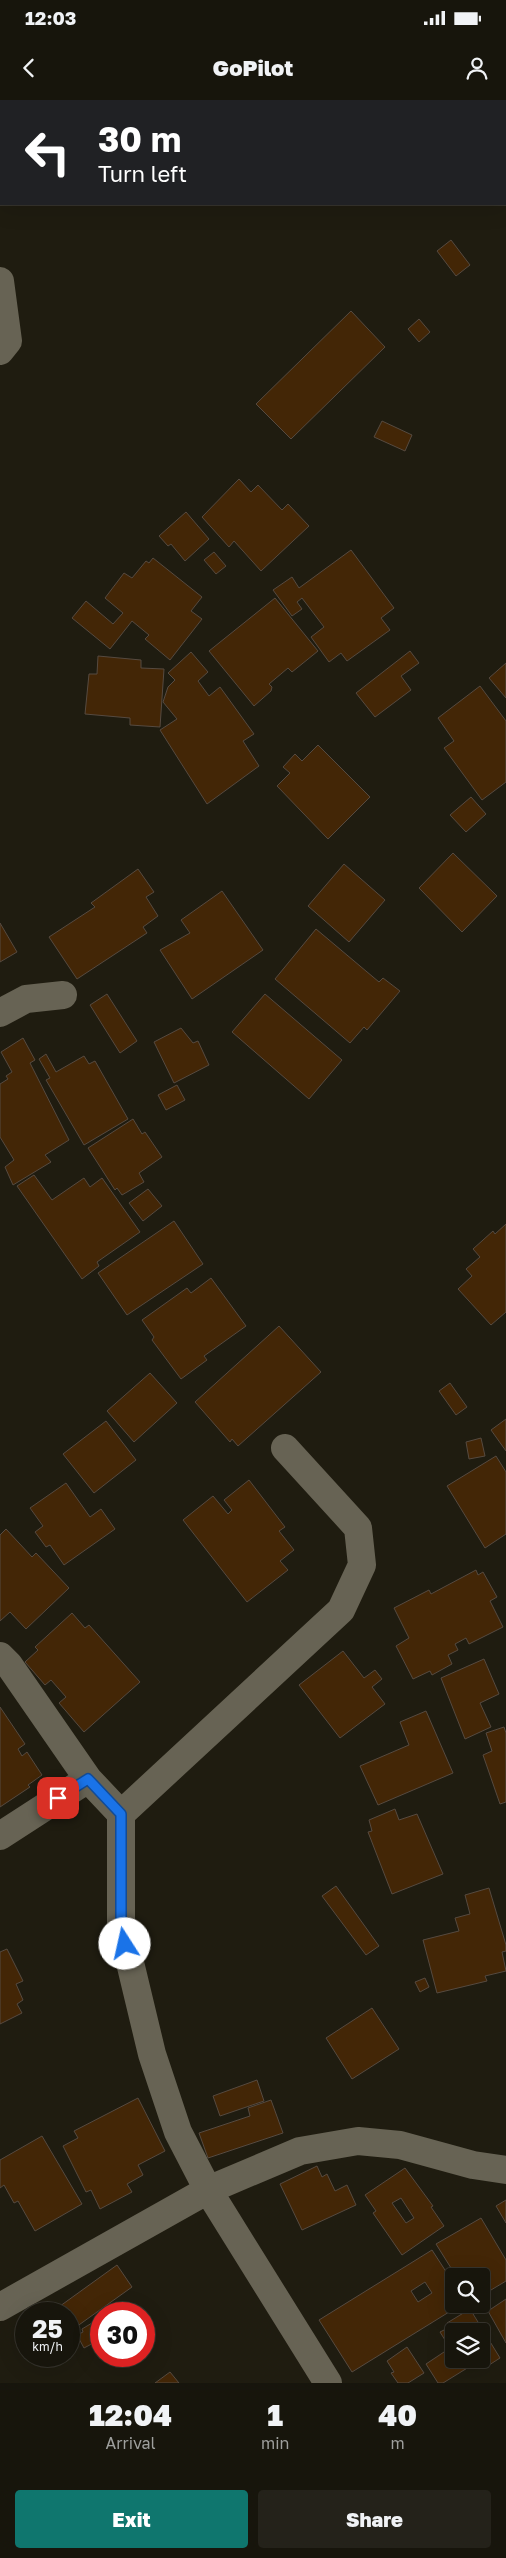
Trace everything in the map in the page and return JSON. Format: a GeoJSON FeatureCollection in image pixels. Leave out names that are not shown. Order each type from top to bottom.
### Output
{"type":"FeatureCollection","features":[{"type":"Feature","properties":{"kind":"street"},"geometry":{"type":"LineString","coordinates":[[0,282],[8,341],[0,351]]}},
{"type":"Feature","properties":{"kind":"street"},"geometry":{"type":"LineString","coordinates":[[0,1013],[26,999],[63,995]]}},
{"type":"Feature","properties":{"kind":"street"},"geometry":{"type":"LineString","coordinates":[[121,1814],[341,1610],[362,1566],[358,1528],[285,1448]]}},
{"type":"Feature","properties":{"kind":"street"},"geometry":{"type":"LineString","coordinates":[[0,1656],[9,1664],[88,1779],[121,1814],[121,1925],[152,2054],[178,2132],[208,2190],[328,2383]]}},
{"type":"Feature","properties":{"kind":"street"},"geometry":{"type":"LineString","coordinates":[[0,1836],[88,1779]]}},
{"type":"Feature","properties":{"kind":"street"},"geometry":{"type":"LineString","coordinates":[[0,2307],[208,2190],[300,2150],[358,2141],[400,2145],[473,2165],[506,2170]]}},
{"type":"Feature","properties":{"kind":"building"},"geometry":{"type":"Polygon","coordinates":[[[451,240],[470,265],[456,276],[437,251],[451,240]]]}},
{"type":"Feature","properties":{"kind":"building"},"geometry":{"type":"Polygon","coordinates":[[[351,311],[385,347],[291,439],[256,404],[351,311]]]}},
{"type":"Feature","properties":{"kind":"building"},"geometry":{"type":"Polygon","coordinates":[[[419,319],[430,332],[419,342],[408,329],[419,319]]]}},
{"type":"Feature","properties":{"kind":"building"},"geometry":{"type":"Polygon","coordinates":[[[382,421],[412,435],[405,451],[374,437],[382,421]]]}},
{"type":"Feature","properties":{"kind":"building"},"geometry":{"type":"Polygon","coordinates":[[[239,479],[251,492],[258,485],[282,510],[288,504],[309,526],[261,571],[234,541],[229,547],[202,517],[239,479]]]}},
{"type":"Feature","properties":{"kind":"building"},"geometry":{"type":"Polygon","coordinates":[[[186,512],[209,539],[185,561],[171,544],[168,546],[159,536],[186,512]]]}},
{"type":"Feature","properties":{"kind":"building"},"geometry":{"type":"Polygon","coordinates":[[[351,550],[394,608],[381,618],[390,630],[347,661],[341,653],[329,662],[311,637],[324,627],[302,598],[297,602],[302,609],[292,616],[273,590],[292,577],[299,588],[351,550]]]}},
{"type":"Feature","properties":{"kind":"building"},"geometry":{"type":"Polygon","coordinates":[[[214,552],[226,566],[216,574],[204,560],[214,552]]]}},
{"type":"Feature","properties":{"kind":"building"},"geometry":{"type":"Polygon","coordinates":[[[153,558],[202,597],[191,611],[202,619],[170,660],[145,639],[149,635],[132,621],[110,649],[72,618],[86,601],[113,624],[123,613],[105,598],[124,573],[132,578],[146,561],[149,563],[153,558]]]}},
{"type":"Feature","properties":{"kind":"building"},"geometry":{"type":"Polygon","coordinates":[[[275,598],[318,651],[292,672],[288,668],[269,684],[272,687],[271,691],[254,706],[209,651],[275,598]]]}},
{"type":"Feature","properties":{"kind":"building"},"geometry":{"type":"Polygon","coordinates":[[[410,651],[419,663],[401,676],[411,690],[375,717],[356,693],[410,651]]]}},
{"type":"Feature","properties":{"kind":"building"},"geometry":{"type":"Polygon","coordinates":[[[191,652],[208,672],[198,681],[209,696],[220,687],[254,734],[243,741],[259,766],[207,804],[160,730],[177,719],[163,702],[168,687],[175,680],[168,673],[191,652]]]}},
{"type":"Feature","properties":{"kind":"building"},"geometry":{"type":"Polygon","coordinates":[[[98,656],[141,660],[141,668],[164,669],[160,727],[130,725],[130,718],[85,714],[89,674],[97,674],[98,656]]]}},
{"type":"Feature","properties":{"kind":"building"},"geometry":{"type":"Polygon","coordinates":[[[506,663],[506,698],[489,678],[506,663]]]}},
{"type":"Feature","properties":{"kind":"building"},"geometry":{"type":"Polygon","coordinates":[[[480,686],[506,721],[506,782],[482,800],[444,748],[454,741],[438,718],[480,686]]]}},
{"type":"Feature","properties":{"kind":"building"},"geometry":{"type":"Polygon","coordinates":[[[318,745],[370,797],[328,839],[277,786],[290,773],[283,767],[295,754],[302,761],[318,745]]]}},
{"type":"Feature","properties":{"kind":"building"},"geometry":{"type":"Polygon","coordinates":[[[471,797],[486,814],[466,832],[450,815],[471,797]]]}},
{"type":"Feature","properties":{"kind":"building"},"geometry":{"type":"Polygon","coordinates":[[[453,853],[497,896],[462,932],[419,888],[453,853]]]}},
{"type":"Feature","properties":{"kind":"building"},"geometry":{"type":"Polygon","coordinates":[[[344,864],[385,900],[349,942],[308,906],[344,864]]]}},
{"type":"Feature","properties":{"kind":"building"},"geometry":{"type":"Polygon","coordinates":[[[138,869],[154,892],[146,897],[158,916],[143,927],[147,933],[77,979],[49,937],[95,907],[91,903],[138,869]]]}},
{"type":"Feature","properties":{"kind":"building"},"geometry":{"type":"Polygon","coordinates":[[[222,891],[263,950],[192,999],[160,950],[190,933],[181,920],[222,891]]]}},
{"type":"Feature","properties":{"kind":"building"},"geometry":{"type":"Polygon","coordinates":[[[0,923],[17,952],[0,962],[0,923]]]}},
{"type":"Feature","properties":{"kind":"building"},"geometry":{"type":"Polygon","coordinates":[[[316,929],[379,982],[383,978],[400,991],[367,1030],[364,1027],[350,1043],[275,979],[316,929]]]}},
{"type":"Feature","properties":{"kind":"building"},"geometry":{"type":"Polygon","coordinates":[[[107,994],[137,1041],[120,1053],[90,1005],[107,994]]]}},
{"type":"Feature","properties":{"kind":"building"},"geometry":{"type":"Polygon","coordinates":[[[265,994],[342,1060],[309,1099],[232,1032],[265,994]]]}},
{"type":"Feature","properties":{"kind":"building"},"geometry":{"type":"Polygon","coordinates":[[[181,1028],[193,1043],[198,1041],[209,1065],[174,1083],[154,1042],[181,1028]]]}},
{"type":"Feature","properties":{"kind":"building"},"geometry":{"type":"Polygon","coordinates":[[[23,1038],[35,1060],[30,1063],[69,1140],[45,1155],[51,1162],[13,1185],[5,1167],[14,1160],[0,1137],[0,1084],[8,1079],[6,1076],[12,1072],[1,1052],[23,1038]]]}},
{"type":"Feature","properties":{"kind":"building"},"geometry":{"type":"Polygon","coordinates":[[[46,1054],[56,1072],[84,1056],[89,1064],[95,1061],[128,1119],[84,1145],[46,1080],[50,1078],[39,1059],[46,1054]]]}},
{"type":"Feature","properties":{"kind":"building"},"geometry":{"type":"Polygon","coordinates":[[[177,1085],[185,1100],[166,1110],[158,1095],[177,1085]]]}},
{"type":"Feature","properties":{"kind":"building"},"geometry":{"type":"Polygon","coordinates":[[[133,1119],[142,1134],[145,1132],[162,1157],[139,1173],[144,1182],[122,1195],[117,1188],[115,1190],[88,1148],[133,1119]]]}},
{"type":"Feature","properties":{"kind":"building"},"geometry":{"type":"Polygon","coordinates":[[[34,1175],[52,1200],[84,1178],[90,1187],[102,1178],[140,1232],[97,1262],[99,1266],[82,1279],[17,1186],[34,1175]]]}},
{"type":"Feature","properties":{"kind":"building"},"geometry":{"type":"Polygon","coordinates":[[[148,1189],[162,1206],[143,1221],[129,1203],[148,1189]]]}},
{"type":"Feature","properties":{"kind":"building"},"geometry":{"type":"Polygon","coordinates":[[[174,1221],[203,1264],[127,1315],[98,1273],[174,1221]]]}},
{"type":"Feature","properties":{"kind":"building"},"geometry":{"type":"Polygon","coordinates":[[[506,1224],[506,1312],[491,1325],[458,1289],[472,1276],[466,1269],[480,1257],[473,1249],[493,1231],[495,1234],[506,1224]]]}},
{"type":"Feature","properties":{"kind":"building"},"geometry":{"type":"Polygon","coordinates":[[[211,1278],[246,1326],[204,1356],[207,1360],[181,1379],[152,1340],[154,1337],[142,1320],[187,1288],[191,1293],[211,1278]]]}},
{"type":"Feature","properties":{"kind":"building"},"geometry":{"type":"Polygon","coordinates":[[[279,1326],[321,1372],[238,1446],[232,1439],[230,1442],[195,1402],[279,1326]]]}},
{"type":"Feature","properties":{"kind":"building"},"geometry":{"type":"Polygon","coordinates":[[[150,1373],[177,1403],[134,1442],[107,1411],[150,1373]]]}},
{"type":"Feature","properties":{"kind":"building"},"geometry":{"type":"Polygon","coordinates":[[[450,1383],[467,1407],[456,1415],[439,1391],[450,1383]]]}},
{"type":"Feature","properties":{"kind":"building"},"geometry":{"type":"Polygon","coordinates":[[[506,1419],[506,1451],[491,1430],[506,1419]]]}},
{"type":"Feature","properties":{"kind":"building"},"geometry":{"type":"Polygon","coordinates":[[[106,1421],[136,1460],[94,1493],[63,1454],[106,1421]]]}},
{"type":"Feature","properties":{"kind":"building"},"geometry":{"type":"Polygon","coordinates":[[[481,1438],[485,1456],[469,1459],[466,1442],[481,1438]]]}},
{"type":"Feature","properties":{"kind":"building"},"geometry":{"type":"Polygon","coordinates":[[[496,1456],[506,1472],[506,1534],[485,1548],[447,1486],[496,1456]]]}},
{"type":"Feature","properties":{"kind":"building"},"geometry":{"type":"Polygon","coordinates":[[[249,1480],[285,1527],[279,1531],[294,1550],[280,1561],[288,1570],[247,1602],[183,1520],[213,1496],[228,1514],[232,1510],[224,1500],[249,1480]]]}},
{"type":"Feature","properties":{"kind":"building"},"geometry":{"type":"Polygon","coordinates":[[[66,1483],[90,1517],[101,1509],[115,1529],[64,1565],[50,1545],[46,1547],[35,1532],[43,1526],[30,1508],[66,1483]]]}},
{"type":"Feature","properties":{"kind":"building"},"geometry":{"type":"Polygon","coordinates":[[[6,1529],[32,1557],[36,1553],[69,1588],[26,1629],[10,1612],[0,1621],[0,1535],[6,1529]]]}},
{"type":"Feature","properties":{"kind":"building"},"geometry":{"type":"Polygon","coordinates":[[[476,1570],[478,1575],[483,1572],[497,1597],[490,1601],[503,1627],[469,1644],[466,1638],[455,1644],[458,1650],[448,1655],[452,1664],[432,1675],[430,1671],[413,1679],[396,1646],[409,1638],[394,1608],[429,1590],[431,1594],[476,1570]]]}},
{"type":"Feature","properties":{"kind":"building"},"geometry":{"type":"Polygon","coordinates":[[[72,1613],[85,1628],[89,1625],[140,1682],[84,1732],[59,1703],[66,1697],[51,1680],[45,1685],[25,1662],[38,1650],[35,1647],[72,1613]]]}},
{"type":"Feature","properties":{"kind":"building"},"geometry":{"type":"Polygon","coordinates":[[[343,1651],[364,1678],[375,1670],[382,1679],[372,1687],[385,1704],[340,1738],[299,1685],[343,1651]]]}},
{"type":"Feature","properties":{"kind":"building"},"geometry":{"type":"Polygon","coordinates":[[[484,1659],[499,1694],[480,1703],[491,1727],[465,1739],[441,1678],[484,1659]]]}},
{"type":"Feature","properties":{"kind":"building"},"geometry":{"type":"Polygon","coordinates":[[[0,1707],[25,1744],[18,1749],[22,1756],[27,1752],[42,1775],[28,1785],[30,1787],[0,1807],[0,1707]]]}},
{"type":"Feature","properties":{"kind":"building"},"geometry":{"type":"Polygon","coordinates":[[[426,1711],[453,1773],[378,1805],[360,1766],[409,1745],[400,1722],[426,1711]]]}},
{"type":"Feature","properties":{"kind":"building"},"geometry":{"type":"Polygon","coordinates":[[[504,1727],[506,1733],[506,1802],[500,1804],[483,1755],[492,1751],[486,1733],[504,1727]]]}},
{"type":"Feature","properties":{"kind":"building"},"geometry":{"type":"Polygon","coordinates":[[[395,1809],[399,1820],[417,1814],[443,1874],[392,1894],[368,1832],[372,1831],[369,1820],[395,1809]]]}},
{"type":"Feature","properties":{"kind":"building"},"geometry":{"type":"Polygon","coordinates":[[[336,1886],[379,1946],[366,1955],[322,1896],[336,1886]]]}},
{"type":"Feature","properties":{"kind":"building"},"geometry":{"type":"Polygon","coordinates":[[[489,1888],[506,1945],[506,1951],[502,1952],[506,1971],[485,1976],[487,1981],[437,1993],[423,1940],[459,1931],[455,1918],[470,1914],[465,1895],[489,1888]]]}},
{"type":"Feature","properties":{"kind":"building"},"geometry":{"type":"Polygon","coordinates":[[[7,1949],[23,1981],[16,1984],[23,2000],[17,2004],[22,2013],[0,2024],[0,1952],[7,1949]]]}},
{"type":"Feature","properties":{"kind":"building"},"geometry":{"type":"Polygon","coordinates":[[[425,1978],[429,1987],[420,1992],[415,1982],[425,1978]]]}},
{"type":"Feature","properties":{"kind":"building"},"geometry":{"type":"Polygon","coordinates":[[[372,2008],[399,2049],[352,2079],[326,2038],[372,2008]]]}},
{"type":"Feature","properties":{"kind":"building"},"geometry":{"type":"Polygon","coordinates":[[[257,2080],[264,2101],[220,2116],[213,2096],[257,2080]]]}},
{"type":"Feature","properties":{"kind":"building"},"geometry":{"type":"Polygon","coordinates":[[[138,2098],[165,2151],[138,2165],[143,2175],[127,2184],[132,2192],[100,2209],[91,2190],[86,2192],[63,2146],[78,2138],[74,2131],[138,2098]]]}},
{"type":"Feature","properties":{"kind":"building"},"geometry":{"type":"Polygon","coordinates":[[[271,2100],[283,2133],[208,2158],[199,2133],[250,2116],[248,2108],[271,2100]]]}},
{"type":"Feature","properties":{"kind":"building"},"geometry":{"type":"Polygon","coordinates":[[[42,2136],[82,2204],[35,2231],[18,2201],[14,2203],[4,2185],[0,2188],[0,2160],[42,2136]]]}},
{"type":"Feature","properties":{"kind":"building"},"geometry":{"type":"Polygon","coordinates":[[[317,2166],[322,2177],[327,2174],[335,2191],[347,2185],[356,2205],[302,2230],[280,2184],[317,2166]]]}},
{"type":"Feature","properties":{"kind":"building"},"geometry":{"type":"Polygon","coordinates":[[[405,2168],[433,2206],[431,2207],[444,2226],[402,2255],[373,2213],[376,2211],[365,2195],[405,2168]],[[401,2198],[392,2203],[406,2223],[414,2218],[401,2198]]]}},
{"type":"Feature","properties":{"kind":"building"},"geometry":{"type":"Polygon","coordinates":[[[506,2200],[506,2223],[496,2206],[506,2200]]]}},
{"type":"Feature","properties":{"kind":"building"},"geometry":{"type":"Polygon","coordinates":[[[481,2218],[506,2260],[506,2281],[490,2291],[490,2268],[451,2268],[436,2244],[481,2218]]]}},
{"type":"Feature","properties":{"kind":"building"},"geometry":{"type":"Polygon","coordinates":[[[432,2250],[445,2270],[445,2313],[447,2313],[352,2372],[319,2320],[432,2250]],[[425,2282],[411,2291],[418,2302],[432,2293],[425,2282]]]}},
{"type":"Feature","properties":{"kind":"building"},"geometry":{"type":"Polygon","coordinates":[[[117,2265],[132,2287],[111,2302],[90,2302],[90,2317],[80,2324],[80,2302],[66,2302],[117,2265]]]}},
{"type":"Feature","properties":{"kind":"building"},"geometry":{"type":"Polygon","coordinates":[[[506,2299],[506,2343],[489,2313],[490,2310],[506,2299]]]}},
{"type":"Feature","properties":{"kind":"building"},"geometry":{"type":"Polygon","coordinates":[[[463,2313],[472,2313],[479,2323],[447,2323],[463,2313]]]}},
{"type":"Feature","properties":{"kind":"building"},"geometry":{"type":"Polygon","coordinates":[[[90,2324],[90,2345],[84,2348],[80,2341],[82,2329],[90,2324]]]}},
{"type":"Feature","properties":{"kind":"building"},"geometry":{"type":"Polygon","coordinates":[[[445,2330],[445,2340],[440,2332],[445,2330]]]}},
{"type":"Feature","properties":{"kind":"building"},"geometry":{"type":"Polygon","coordinates":[[[490,2342],[500,2358],[490,2364],[490,2342]]]}},
{"type":"Feature","properties":{"kind":"building"},"geometry":{"type":"Polygon","coordinates":[[[407,2347],[424,2373],[408,2383],[398,2383],[391,2373],[394,2372],[387,2361],[407,2347]]]}},
{"type":"Feature","properties":{"kind":"building"},"geometry":{"type":"Polygon","coordinates":[[[445,2351],[445,2368],[467,2368],[443,2383],[438,2383],[426,2364],[445,2351]]]}},
{"type":"Feature","properties":{"kind":"building"},"geometry":{"type":"Polygon","coordinates":[[[170,2372],[179,2383],[155,2383],[170,2372]]]}},
{"type":"Feature","properties":{"kind":"route"},"geometry":{"type":"LineString","coordinates":[[58,1798],[88,1779],[121,1814],[121,1925],[125,1944]]}}]}
